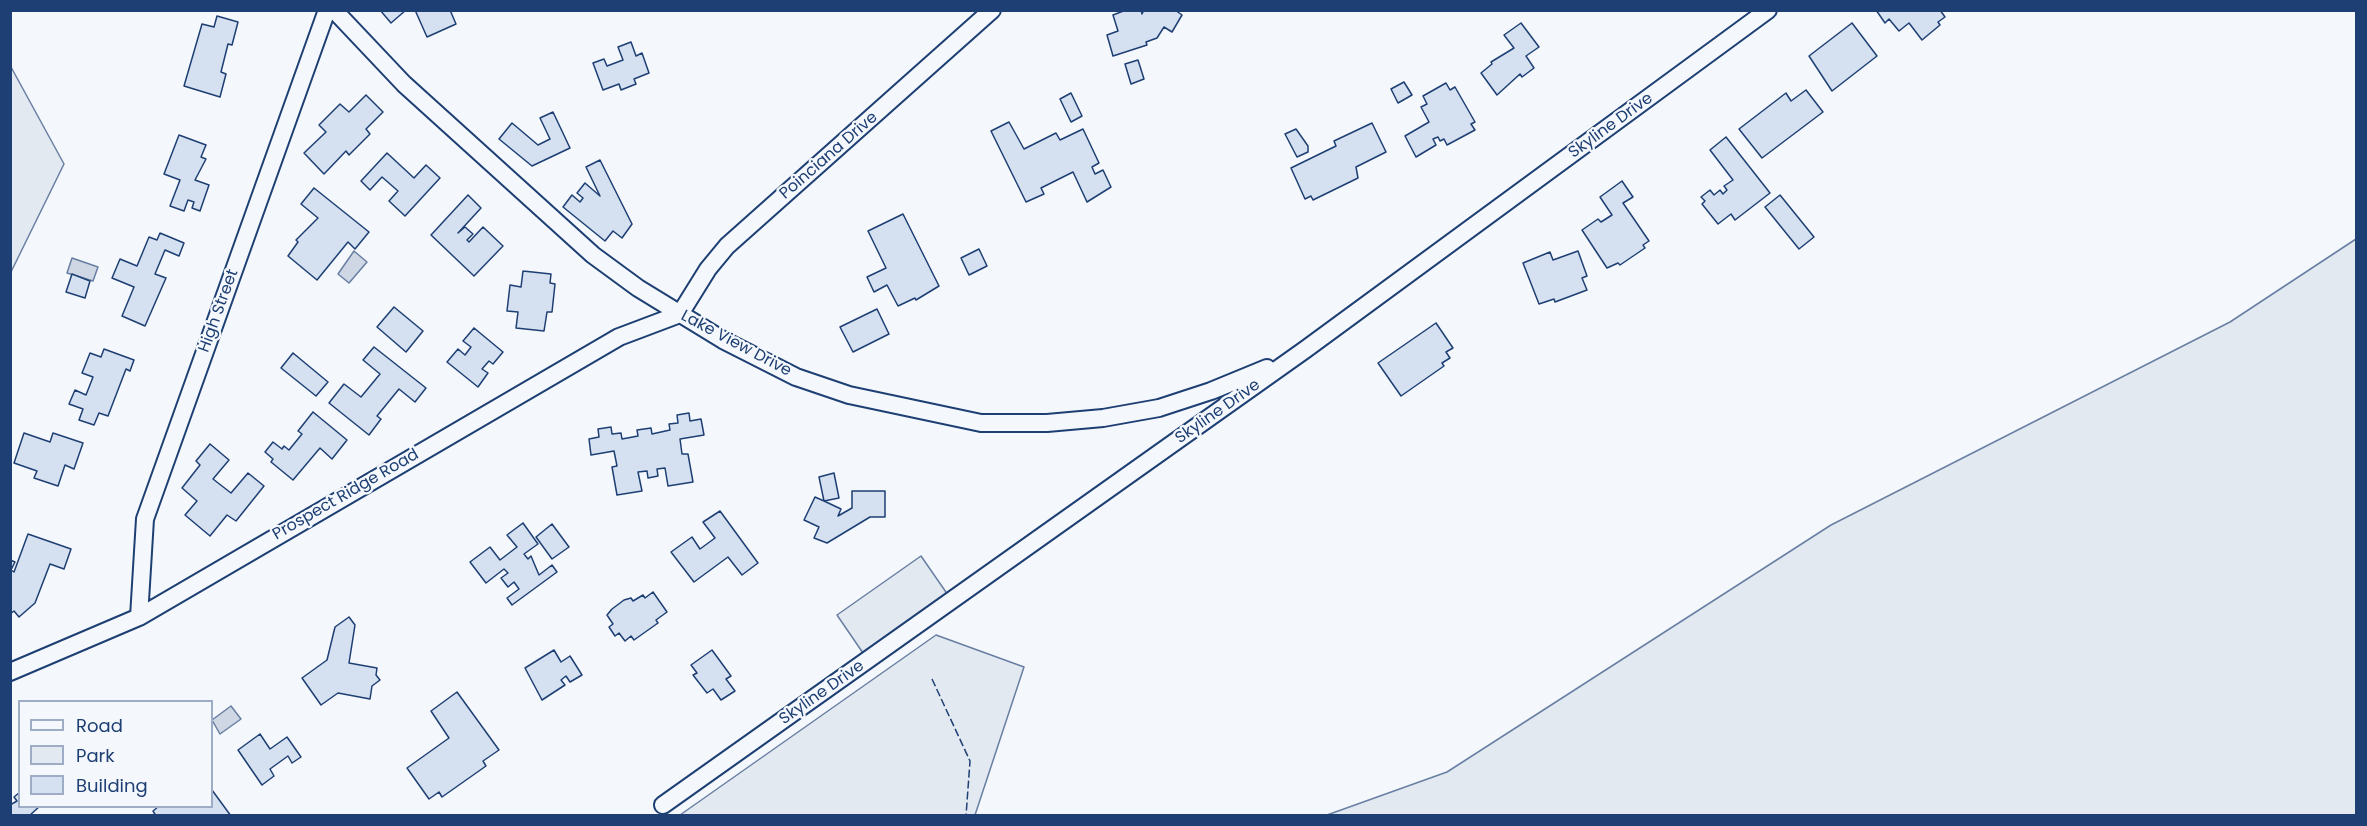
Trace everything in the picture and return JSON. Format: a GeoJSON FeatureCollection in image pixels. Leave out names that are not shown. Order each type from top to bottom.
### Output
{"type":"FeatureCollection","features":[{"type":"Feature","properties":{"kind":"street","name":"High Street"},"geometry":{"type":"LineString","coordinates":[[139,617],[145,519],[327,10]]}},
{"type":"Feature","properties":{"kind":"street","name":"Lake View Drive"},"geometry":{"type":"LineString","coordinates":[[334,10],[404,84],[593,255],[638,288],[755,358],[849,395],[981,423],[1085,419],[1159,408],[1243,379],[1306,349]]}},
{"type":"Feature","properties":{"kind":"street","name":"Poinciana Drive"},"geometry":{"type":"LineString","coordinates":[[680,314],[708,269],[727,246],[992,10]]}},
{"type":"Feature","properties":{"kind":"street","name":"Skyline Drive"},"geometry":{"type":"LineString","coordinates":[[663,805],[1306,349],[1768,10]]}},
{"type":"Feature","properties":{"kind":"street","name":"Prospect Ridge Road"},"geometry":{"type":"LineString","coordinates":[[10,672],[139,617],[619,337],[680,314]]}},
{"type":"Feature","properties":{"kind":"green space"},"geometry":{"type":"Polygon","coordinates":[[[11,67],[64,164],[10,272],[11,67]]]}},
{"type":"Feature","properties":{"kind":"green space"},"geometry":{"type":"Polygon","coordinates":[[[2356,239],[2356,815],[1327,815],[1447,772],[1831,525],[2230,322],[2356,239]]]}},
{"type":"Feature","properties":{"kind":"green space"},"geometry":{"type":"Polygon","coordinates":[[[921,556],[948,595],[863,653],[837,615],[921,556]]]}},
{"type":"Feature","properties":{"kind":"green space"},"geometry":{"type":"Polygon","coordinates":[[[936,635],[1024,667],[975,815],[680,815],[936,635]]]}},
{"type":"Feature","properties":{"kind":"shaded area"},"geometry":{"type":"Polygon","coordinates":[[[354,251],[367,262],[349,283],[338,274],[354,251]]]}},
{"type":"Feature","properties":{"kind":"shaded area"},"geometry":{"type":"Polygon","coordinates":[[[72,258],[98,267],[93,281],[67,273],[72,258]]]}},
{"type":"Feature","properties":{"kind":"shaded area"},"geometry":{"type":"Polygon","coordinates":[[[231,706],[241,719],[220,734],[213,719],[231,706]]]}},
{"type":"Feature","properties":{"kind":"building"},"geometry":{"type":"Polygon","coordinates":[[[380,10],[406,10],[391,23],[380,10]]]}},
{"type":"Feature","properties":{"kind":"building"},"geometry":{"type":"Polygon","coordinates":[[[415,10],[450,10],[456,24],[427,37],[415,10]]]}},
{"type":"Feature","properties":{"kind":"building"},"geometry":{"type":"Polygon","coordinates":[[[1126,10],[1141,10],[1142,14],[1144,10],[1175,10],[1182,15],[1172,32],[1164,27],[1157,38],[1146,42],[1147,45],[1113,56],[1107,35],[1118,31],[1113,15],[1126,10]]]}},
{"type":"Feature","properties":{"kind":"building"},"geometry":{"type":"Polygon","coordinates":[[[1876,10],[1940,10],[1945,17],[1938,22],[1940,25],[1922,40],[1909,23],[1899,31],[1889,19],[1885,23],[1876,10]]]}},
{"type":"Feature","properties":{"kind":"building"},"geometry":{"type":"Polygon","coordinates":[[[217,16],[238,22],[232,45],[228,44],[221,72],[226,74],[220,97],[184,86],[202,24],[214,27],[217,16]]]}},
{"type":"Feature","properties":{"kind":"building"},"geometry":{"type":"Polygon","coordinates":[[[1521,23],[1539,47],[1526,56],[1534,68],[1522,77],[1520,74],[1497,95],[1481,73],[1492,64],[1491,62],[1514,48],[1504,35],[1521,23]]]}},
{"type":"Feature","properties":{"kind":"building"},"geometry":{"type":"Polygon","coordinates":[[[1852,23],[1877,56],[1832,91],[1809,56],[1852,23]]]}},
{"type":"Feature","properties":{"kind":"building"},"geometry":{"type":"Polygon","coordinates":[[[631,42],[636,56],[642,53],[649,73],[634,79],[636,84],[621,90],[619,84],[603,90],[593,63],[604,59],[607,66],[623,60],[618,47],[631,42]]]}},
{"type":"Feature","properties":{"kind":"building"},"geometry":{"type":"Polygon","coordinates":[[[1138,60],[1144,79],[1131,84],[1125,64],[1138,60]]]}},
{"type":"Feature","properties":{"kind":"building"},"geometry":{"type":"Polygon","coordinates":[[[1404,82],[1412,95],[1398,103],[1391,89],[1404,82]]]}},
{"type":"Feature","properties":{"kind":"building"},"geometry":{"type":"Polygon","coordinates":[[[1446,83],[1450,90],[1455,87],[1475,122],[1471,124],[1475,130],[1447,145],[1444,139],[1440,141],[1438,137],[1433,139],[1436,145],[1416,157],[1405,136],[1429,122],[1421,107],[1427,104],[1423,96],[1446,83]]]}},
{"type":"Feature","properties":{"kind":"building"},"geometry":{"type":"Polygon","coordinates":[[[1806,90],[1823,112],[1762,158],[1739,129],[1786,93],[1791,101],[1806,90]]]}},
{"type":"Feature","properties":{"kind":"building"},"geometry":{"type":"Polygon","coordinates":[[[1071,93],[1082,116],[1071,122],[1060,99],[1071,93]]]}},
{"type":"Feature","properties":{"kind":"building"},"geometry":{"type":"Polygon","coordinates":[[[366,95],[383,112],[366,129],[370,134],[349,155],[346,151],[324,174],[304,153],[326,132],[319,125],[340,104],[349,112],[366,95]]]}},
{"type":"Feature","properties":{"kind":"building"},"geometry":{"type":"Polygon","coordinates":[[[553,112],[570,148],[532,166],[499,139],[512,123],[538,145],[550,139],[540,118],[553,112]]]}},
{"type":"Feature","properties":{"kind":"building"},"geometry":{"type":"Polygon","coordinates":[[[1009,122],[1024,149],[1056,133],[1060,140],[1083,129],[1099,163],[1092,167],[1095,174],[1103,170],[1111,187],[1087,202],[1073,172],[1041,188],[1044,194],[1026,202],[991,131],[1009,122]]]}},
{"type":"Feature","properties":{"kind":"building"},"geometry":{"type":"Polygon","coordinates":[[[1372,123],[1386,152],[1356,167],[1358,178],[1313,200],[1311,196],[1305,199],[1291,168],[1336,146],[1334,141],[1372,123]]]}},
{"type":"Feature","properties":{"kind":"building"},"geometry":{"type":"Polygon","coordinates":[[[1296,129],[1308,146],[1308,152],[1297,157],[1285,134],[1296,129]]]}},
{"type":"Feature","properties":{"kind":"building"},"geometry":{"type":"Polygon","coordinates":[[[179,135],[206,145],[201,157],[206,159],[195,180],[209,185],[200,211],[192,208],[194,202],[188,200],[184,211],[170,206],[180,180],[164,174],[179,135]]]}},
{"type":"Feature","properties":{"kind":"building"},"geometry":{"type":"Polygon","coordinates":[[[1726,137],[1770,193],[1735,220],[1731,214],[1718,224],[1702,204],[1705,201],[1701,197],[1710,190],[1714,195],[1720,190],[1723,194],[1727,190],[1724,186],[1733,180],[1710,150],[1726,137]]]}},
{"type":"Feature","properties":{"kind":"building"},"geometry":{"type":"Polygon","coordinates":[[[387,153],[414,178],[426,165],[440,178],[405,216],[389,201],[398,191],[382,177],[370,190],[361,181],[387,153]]]}},
{"type":"Feature","properties":{"kind":"building"},"geometry":{"type":"Polygon","coordinates":[[[600,160],[632,224],[622,238],[613,231],[605,241],[563,207],[572,195],[580,202],[583,198],[577,193],[585,183],[600,196],[586,167],[600,160]]]}},
{"type":"Feature","properties":{"kind":"building"},"geometry":{"type":"Polygon","coordinates":[[[1622,181],[1633,197],[1623,203],[1649,241],[1643,245],[1645,248],[1620,265],[1618,263],[1607,268],[1582,230],[1598,219],[1601,222],[1612,215],[1600,197],[1622,181]]]}},
{"type":"Feature","properties":{"kind":"building"},"geometry":{"type":"Polygon","coordinates":[[[314,188],[369,232],[355,249],[348,242],[317,280],[288,256],[298,242],[296,240],[318,218],[301,204],[314,188]]]}},
{"type":"Feature","properties":{"kind":"building"},"geometry":{"type":"Polygon","coordinates":[[[468,195],[481,208],[458,233],[465,227],[473,234],[467,240],[469,242],[483,227],[503,246],[474,276],[431,235],[468,195]]]}},
{"type":"Feature","properties":{"kind":"building"},"geometry":{"type":"Polygon","coordinates":[[[1780,195],[1814,237],[1799,249],[1765,207],[1780,195]]]}},
{"type":"Feature","properties":{"kind":"building"},"geometry":{"type":"Polygon","coordinates":[[[903,214],[939,286],[916,300],[915,298],[898,306],[887,285],[874,292],[867,277],[886,268],[868,231],[903,214]]]}},
{"type":"Feature","properties":{"kind":"building"},"geometry":{"type":"Polygon","coordinates":[[[160,233],[184,243],[179,256],[165,250],[155,274],[166,278],[145,326],[122,316],[134,287],[112,278],[120,259],[137,266],[149,237],[157,240],[160,233]]]}},
{"type":"Feature","properties":{"kind":"building"},"geometry":{"type":"Polygon","coordinates":[[[979,249],[987,266],[969,275],[961,258],[979,249]]]}},
{"type":"Feature","properties":{"kind":"building"},"geometry":{"type":"Polygon","coordinates":[[[1578,251],[1587,276],[1582,278],[1587,290],[1555,302],[1554,299],[1539,304],[1523,263],[1550,252],[1553,260],[1578,251]]]}},
{"type":"Feature","properties":{"kind":"building"},"geometry":{"type":"Polygon","coordinates":[[[523,271],[551,274],[550,283],[555,284],[552,312],[547,312],[544,331],[516,328],[518,312],[507,311],[510,285],[521,287],[523,271]]]}},
{"type":"Feature","properties":{"kind":"building"},"geometry":{"type":"Polygon","coordinates":[[[72,274],[90,281],[85,298],[66,292],[72,274]]]}},
{"type":"Feature","properties":{"kind":"building"},"geometry":{"type":"Polygon","coordinates":[[[394,307],[423,331],[406,352],[377,327],[394,307]]]}},
{"type":"Feature","properties":{"kind":"building"},"geometry":{"type":"Polygon","coordinates":[[[877,309],[889,334],[853,352],[840,327],[877,309]]]}},
{"type":"Feature","properties":{"kind":"building"},"geometry":{"type":"Polygon","coordinates":[[[1436,323],[1453,348],[1446,352],[1450,358],[1442,363],[1444,366],[1401,396],[1378,363],[1436,323]]]}},
{"type":"Feature","properties":{"kind":"building"},"geometry":{"type":"Polygon","coordinates":[[[474,328],[503,352],[493,364],[489,361],[482,369],[488,373],[478,387],[447,362],[458,349],[465,355],[471,347],[463,341],[474,328]]]}},
{"type":"Feature","properties":{"kind":"building"},"geometry":{"type":"Polygon","coordinates":[[[374,347],[426,388],[415,402],[399,389],[377,416],[381,419],[369,435],[329,403],[344,384],[361,397],[380,374],[363,360],[374,347]]]}},
{"type":"Feature","properties":{"kind":"building"},"geometry":{"type":"Polygon","coordinates":[[[104,349],[134,360],[130,371],[126,369],[108,416],[99,413],[94,425],[79,420],[83,409],[69,404],[75,390],[86,395],[93,377],[82,373],[90,353],[101,357],[104,349]]]}},
{"type":"Feature","properties":{"kind":"building"},"geometry":{"type":"Polygon","coordinates":[[[293,353],[328,382],[316,396],[281,368],[293,353]]]}},
{"type":"Feature","properties":{"kind":"building"},"geometry":{"type":"Polygon","coordinates":[[[313,412],[347,440],[332,459],[320,448],[293,480],[271,462],[273,459],[265,452],[273,442],[282,449],[284,446],[289,450],[302,434],[298,431],[313,412]]]}},
{"type":"Feature","properties":{"kind":"building"},"geometry":{"type":"Polygon","coordinates":[[[689,413],[690,421],[701,419],[704,435],[680,439],[682,454],[688,454],[693,482],[668,486],[665,468],[657,469],[658,476],[648,478],[647,471],[638,472],[642,491],[617,495],[612,467],[617,466],[614,451],[591,455],[589,439],[599,437],[598,429],[611,427],[612,434],[621,433],[622,439],[638,436],[637,430],[651,428],[652,434],[670,430],[669,424],[678,423],[677,415],[689,413]]]}},
{"type":"Feature","properties":{"kind":"building"},"geometry":{"type":"Polygon","coordinates":[[[24,433],[50,442],[53,433],[83,443],[74,469],[65,465],[58,486],[34,478],[37,471],[14,463],[24,433]]]}},
{"type":"Feature","properties":{"kind":"building"},"geometry":{"type":"Polygon","coordinates":[[[210,444],[229,460],[213,479],[231,493],[248,473],[264,486],[236,521],[227,515],[210,536],[185,515],[197,501],[182,488],[200,465],[196,461],[210,444]]]}},
{"type":"Feature","properties":{"kind":"building"},"geometry":{"type":"Polygon","coordinates":[[[834,473],[839,498],[824,501],[819,477],[834,473]]]}},
{"type":"Feature","properties":{"kind":"building"},"geometry":{"type":"Polygon","coordinates":[[[852,491],[885,491],[885,517],[870,517],[827,543],[814,538],[819,527],[804,520],[815,497],[841,509],[838,516],[852,508],[852,491]]]}},
{"type":"Feature","properties":{"kind":"building"},"geometry":{"type":"Polygon","coordinates":[[[720,511],[758,563],[742,575],[728,557],[694,582],[671,552],[692,537],[700,549],[715,538],[703,522],[720,511]]]}},
{"type":"Feature","properties":{"kind":"building"},"geometry":{"type":"Polygon","coordinates":[[[523,523],[538,544],[524,554],[528,559],[531,556],[539,575],[552,565],[557,572],[512,605],[507,598],[519,589],[514,582],[508,587],[501,578],[508,573],[504,569],[486,583],[470,562],[490,547],[500,560],[517,547],[507,535],[523,523]]]}},
{"type":"Feature","properties":{"kind":"building"},"geometry":{"type":"Polygon","coordinates":[[[552,524],[569,547],[552,559],[536,537],[552,524]]]}},
{"type":"Feature","properties":{"kind":"building"},"geometry":{"type":"Polygon","coordinates":[[[28,534],[71,549],[64,569],[50,564],[35,603],[19,617],[14,611],[10,614],[10,560],[15,562],[11,570],[14,572],[28,534]]]}},
{"type":"Feature","properties":{"kind":"building"},"geometry":{"type":"Polygon","coordinates":[[[653,592],[667,612],[656,620],[658,623],[634,640],[631,636],[625,641],[619,633],[615,636],[609,627],[613,624],[607,615],[612,609],[624,600],[631,598],[633,601],[643,595],[645,598],[653,592]]]}},
{"type":"Feature","properties":{"kind":"building"},"geometry":{"type":"Polygon","coordinates":[[[349,617],[355,625],[349,663],[377,668],[376,675],[380,680],[372,686],[370,699],[338,693],[321,705],[302,678],[327,660],[335,627],[349,617]]]}},
{"type":"Feature","properties":{"kind":"building"},"geometry":{"type":"Polygon","coordinates":[[[554,650],[561,662],[570,656],[582,675],[570,682],[566,676],[561,680],[565,685],[542,700],[525,668],[554,650]]]}},
{"type":"Feature","properties":{"kind":"building"},"geometry":{"type":"Polygon","coordinates":[[[712,650],[731,676],[726,679],[735,691],[721,700],[713,689],[707,693],[693,675],[697,673],[691,665],[712,650]]]}},
{"type":"Feature","properties":{"kind":"building"},"geometry":{"type":"Polygon","coordinates":[[[457,692],[499,750],[483,761],[486,766],[442,797],[439,792],[429,799],[407,768],[449,738],[431,711],[457,692]]]}},
{"type":"Feature","properties":{"kind":"building"},"geometry":{"type":"Polygon","coordinates":[[[260,734],[270,749],[287,737],[301,757],[292,763],[288,756],[270,769],[274,776],[262,785],[238,750],[260,734]]]}},
{"type":"Feature","properties":{"kind":"building"},"geometry":{"type":"Polygon","coordinates":[[[213,791],[231,816],[156,816],[153,811],[157,808],[213,808],[213,791]]]}},
{"type":"Feature","properties":{"kind":"building"},"geometry":{"type":"Polygon","coordinates":[[[18,794],[18,808],[38,808],[29,816],[10,816],[10,805],[17,801],[14,797],[18,794]]]}},
{"type":"Feature","properties":{"kind":"fence"},"geometry":{"type":"LineString","coordinates":[[932,679],[970,761],[966,816]]}}]}
